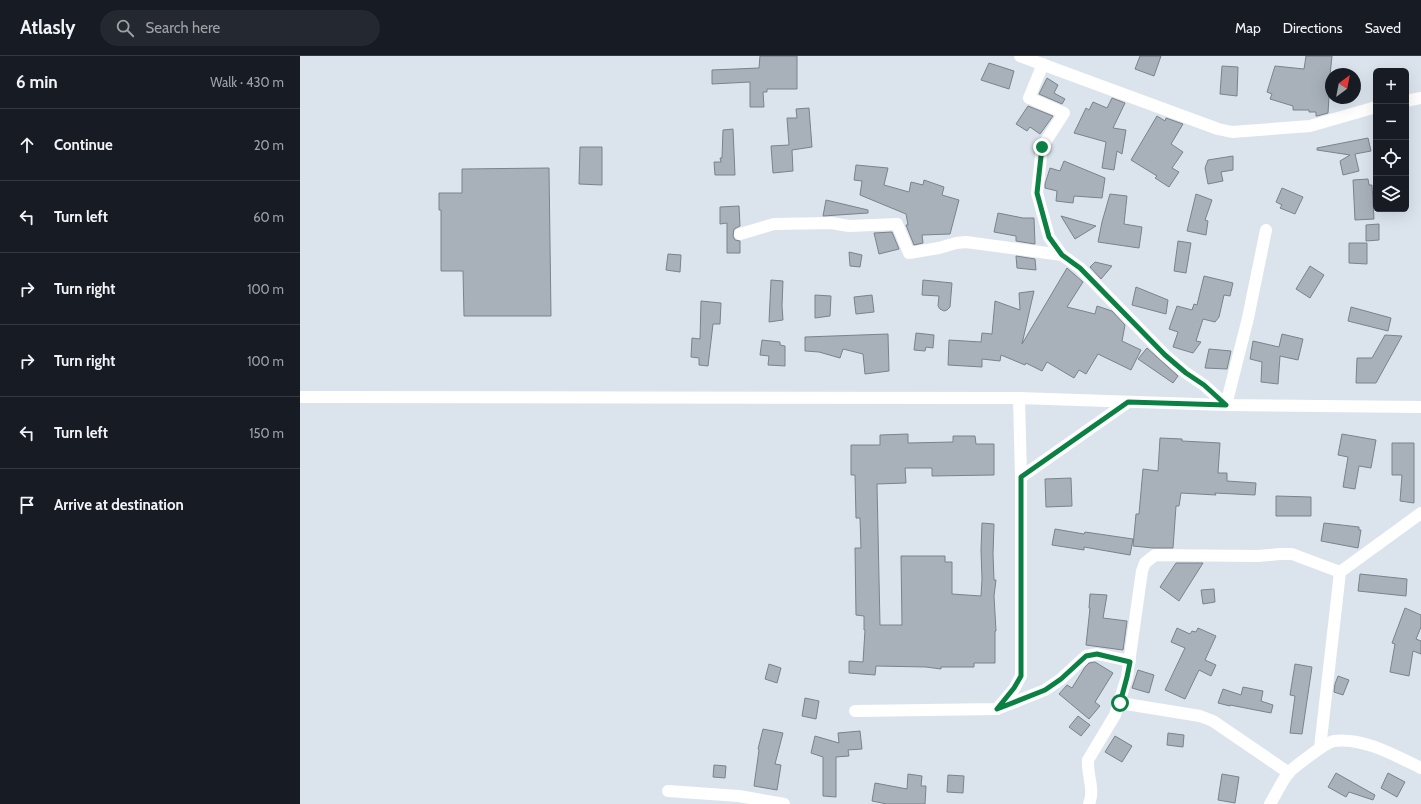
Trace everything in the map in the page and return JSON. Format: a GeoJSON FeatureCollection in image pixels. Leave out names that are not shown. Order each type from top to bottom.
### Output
{"type":"FeatureCollection","features":[{"type":"Feature","properties":{"kind":"street"},"geometry":{"type":"LineString","coordinates":[[1020,56],[1218,129],[1232,132],[1310,126],[1373,108]]}},
{"type":"Feature","properties":{"kind":"street"},"geometry":{"type":"LineString","coordinates":[[1043,64],[1029,98],[1064,113],[1042,147],[1037,193],[1049,237],[1062,255],[1080,268],[1165,355],[1186,373],[1204,385],[1226,405]]}},
{"type":"Feature","properties":{"kind":"street"},"geometry":{"type":"LineString","coordinates":[[1409,100],[1421,98]]}},
{"type":"Feature","properties":{"kind":"street"},"geometry":{"type":"LineString","coordinates":[[740,234],[774,224],[831,223],[850,226],[897,224],[909,253],[966,242],[1062,255]]}},
{"type":"Feature","properties":{"kind":"street"},"geometry":{"type":"LineString","coordinates":[[1226,405],[1248,318],[1266,230]]}},
{"type":"Feature","properties":{"kind":"street"},"geometry":{"type":"LineString","coordinates":[[300,397],[1019,398],[1226,405],[1421,407]]}},
{"type":"Feature","properties":{"kind":"street"},"geometry":{"type":"LineString","coordinates":[[997,709],[1014,688],[1021,676],[1021,477],[1019,398]]}},
{"type":"Feature","properties":{"kind":"street"},"geometry":{"type":"LineString","coordinates":[[1021,477],[1128,402]]}},
{"type":"Feature","properties":{"kind":"street"},"geometry":{"type":"LineString","coordinates":[[1320,748],[1340,572],[1421,513]]}},
{"type":"Feature","properties":{"kind":"street"},"geometry":{"type":"LineString","coordinates":[[1089,804],[1092,796],[1088,760],[1115,715],[1120,703],[1130,662],[1142,571],[1145,563],[1154,555],[1258,556],[1292,554],[1340,572]]}},
{"type":"Feature","properties":{"kind":"street"},"geometry":{"type":"LineString","coordinates":[[855,711],[997,709],[1045,690],[1061,679],[1086,656],[1097,654],[1130,662]]}},
{"type":"Feature","properties":{"kind":"street"},"geometry":{"type":"LineString","coordinates":[[1120,703],[1200,716],[1213,721],[1289,773]]}},
{"type":"Feature","properties":{"kind":"street"},"geometry":{"type":"LineString","coordinates":[[1270,804],[1289,773],[1320,748],[1332,741],[1349,740],[1382,749],[1421,768]]}},
{"type":"Feature","properties":{"kind":"street"},"geometry":{"type":"LineString","coordinates":[[668,792],[739,796],[784,804]]}},
{"type":"Feature","properties":{"kind":"building"},"geometry":{"type":"Polygon","coordinates":[[[760,56],[797,56],[797,89],[767,89],[767,92],[763,92],[764,107],[750,107],[750,82],[712,84],[712,70],[759,68],[760,56]]]}},
{"type":"Feature","properties":{"kind":"building"},"geometry":{"type":"Polygon","coordinates":[[[1140,56],[1161,56],[1154,76],[1135,69],[1140,56]]]}},
{"type":"Feature","properties":{"kind":"building"},"geometry":{"type":"Polygon","coordinates":[[[1306,56],[1332,56],[1331,68],[1325,68],[1325,104],[1329,104],[1328,113],[1316,116],[1316,112],[1309,112],[1309,110],[1293,110],[1293,106],[1270,99],[1272,94],[1267,92],[1275,66],[1304,69],[1306,56]]]}},
{"type":"Feature","properties":{"kind":"building"},"geometry":{"type":"Polygon","coordinates":[[[989,63],[1014,71],[1009,89],[981,80],[989,63]]]}},
{"type":"Feature","properties":{"kind":"building"},"geometry":{"type":"Polygon","coordinates":[[[1222,66],[1238,67],[1237,96],[1220,94],[1222,66]]]}},
{"type":"Feature","properties":{"kind":"building"},"geometry":{"type":"Polygon","coordinates":[[[1047,78],[1058,85],[1054,93],[1065,99],[1062,104],[1039,94],[1047,78]]]}},
{"type":"Feature","properties":{"kind":"building"},"geometry":{"type":"Polygon","coordinates":[[[1112,98],[1125,103],[1113,128],[1126,130],[1122,154],[1117,151],[1114,170],[1102,168],[1106,142],[1074,133],[1086,108],[1089,110],[1093,102],[1107,108],[1112,98]]]}},
{"type":"Feature","properties":{"kind":"building"},"geometry":{"type":"Polygon","coordinates":[[[1028,106],[1053,116],[1040,134],[1030,127],[1027,131],[1016,124],[1028,106]]]}},
{"type":"Feature","properties":{"kind":"building"},"geometry":{"type":"Polygon","coordinates":[[[809,108],[812,147],[792,150],[793,171],[773,173],[771,146],[789,145],[787,118],[797,118],[796,109],[809,108]]]}},
{"type":"Feature","properties":{"kind":"building"},"geometry":{"type":"Polygon","coordinates":[[[1157,116],[1165,121],[1166,118],[1183,124],[1171,144],[1183,152],[1172,168],[1179,172],[1169,187],[1155,178],[1157,176],[1131,160],[1157,116]]]}},
{"type":"Feature","properties":{"kind":"building"},"geometry":{"type":"Polygon","coordinates":[[[733,129],[735,175],[715,175],[714,162],[721,162],[720,158],[722,158],[723,130],[733,129]]]}},
{"type":"Feature","properties":{"kind":"building"},"geometry":{"type":"Polygon","coordinates":[[[1368,138],[1371,151],[1355,154],[1359,171],[1343,175],[1340,161],[1350,155],[1317,150],[1317,148],[1368,138]]]}},
{"type":"Feature","properties":{"kind":"building"},"geometry":{"type":"Polygon","coordinates":[[[580,147],[602,147],[602,185],[579,184],[580,147]]]}},
{"type":"Feature","properties":{"kind":"building"},"geometry":{"type":"Polygon","coordinates":[[[1233,156],[1233,170],[1221,172],[1223,181],[1208,184],[1205,168],[1208,160],[1233,156]]]}},
{"type":"Feature","properties":{"kind":"building"},"geometry":{"type":"Polygon","coordinates":[[[1064,161],[1105,178],[1102,198],[1074,196],[1073,203],[1056,201],[1057,191],[1045,188],[1045,184],[1050,168],[1060,171],[1064,161]]]}},
{"type":"Feature","properties":{"kind":"building"},"geometry":{"type":"Polygon","coordinates":[[[856,165],[888,168],[884,185],[909,192],[911,182],[923,185],[924,180],[944,187],[942,195],[959,200],[950,234],[922,235],[923,243],[914,245],[906,225],[908,225],[906,214],[860,195],[862,181],[854,180],[856,165]]]}},
{"type":"Feature","properties":{"kind":"building"},"geometry":{"type":"Polygon","coordinates":[[[549,168],[551,316],[464,316],[463,271],[441,271],[441,210],[439,210],[439,193],[462,193],[462,169],[549,168]]]}},
{"type":"Feature","properties":{"kind":"building"},"geometry":{"type":"Polygon","coordinates":[[[1368,179],[1369,185],[1372,185],[1374,219],[1355,220],[1353,180],[1368,179]]]}},
{"type":"Feature","properties":{"kind":"building"},"geometry":{"type":"Polygon","coordinates":[[[1282,188],[1303,197],[1295,214],[1280,208],[1282,205],[1276,202],[1282,188]]]}},
{"type":"Feature","properties":{"kind":"building"},"geometry":{"type":"Polygon","coordinates":[[[1110,194],[1127,196],[1124,224],[1142,227],[1139,248],[1098,242],[1110,194]]]}},
{"type":"Feature","properties":{"kind":"building"},"geometry":{"type":"Polygon","coordinates":[[[1196,194],[1212,200],[1205,220],[1208,221],[1206,235],[1187,231],[1196,194]]]}},
{"type":"Feature","properties":{"kind":"building"},"geometry":{"type":"Polygon","coordinates":[[[826,200],[868,210],[868,213],[823,216],[826,200]]]}},
{"type":"Feature","properties":{"kind":"building"},"geometry":{"type":"Polygon","coordinates":[[[739,206],[740,226],[734,229],[733,236],[735,240],[740,241],[740,253],[727,253],[727,223],[720,224],[720,207],[739,206]]]}},
{"type":"Feature","properties":{"kind":"building"},"geometry":{"type":"Polygon","coordinates":[[[998,213],[1023,218],[1034,218],[1035,244],[1016,241],[1016,236],[994,232],[998,213]]]}},
{"type":"Feature","properties":{"kind":"building"},"geometry":{"type":"Polygon","coordinates":[[[1061,216],[1096,226],[1075,239],[1061,216]]]}},
{"type":"Feature","properties":{"kind":"building"},"geometry":{"type":"Polygon","coordinates":[[[1379,224],[1379,240],[1366,241],[1366,225],[1379,224]]]}},
{"type":"Feature","properties":{"kind":"building"},"geometry":{"type":"Polygon","coordinates":[[[892,232],[899,249],[879,254],[874,233],[892,232]]]}},
{"type":"Feature","properties":{"kind":"building"},"geometry":{"type":"Polygon","coordinates":[[[1178,241],[1191,243],[1186,273],[1174,271],[1178,241]]]}},
{"type":"Feature","properties":{"kind":"building"},"geometry":{"type":"Polygon","coordinates":[[[1349,243],[1367,243],[1367,264],[1349,263],[1349,243]]]}},
{"type":"Feature","properties":{"kind":"building"},"geometry":{"type":"Polygon","coordinates":[[[849,252],[862,255],[860,267],[850,266],[849,252]]]}},
{"type":"Feature","properties":{"kind":"building"},"geometry":{"type":"Polygon","coordinates":[[[668,254],[681,255],[680,272],[666,270],[668,254]]]}},
{"type":"Feature","properties":{"kind":"building"},"geometry":{"type":"Polygon","coordinates":[[[1016,256],[1035,259],[1036,270],[1017,268],[1016,256]]]}},
{"type":"Feature","properties":{"kind":"building"},"geometry":{"type":"Polygon","coordinates":[[[1095,262],[1112,266],[1101,279],[1090,267],[1095,262]]]}},
{"type":"Feature","properties":{"kind":"building"},"geometry":{"type":"Polygon","coordinates":[[[1310,266],[1324,275],[1310,298],[1296,289],[1310,266]]]}},
{"type":"Feature","properties":{"kind":"building"},"geometry":{"type":"Polygon","coordinates":[[[1067,268],[1083,282],[1067,307],[1095,314],[1097,306],[1112,311],[1125,325],[1122,341],[1141,350],[1131,370],[1098,354],[1086,374],[1079,370],[1074,378],[1047,362],[1042,371],[1026,363],[1025,365],[1001,355],[1000,361],[982,359],[982,367],[948,365],[949,340],[981,342],[982,333],[992,334],[995,301],[1020,310],[1019,293],[1034,291],[1022,344],[1067,268]]]}},
{"type":"Feature","properties":{"kind":"building"},"geometry":{"type":"Polygon","coordinates":[[[1204,276],[1233,283],[1230,296],[1224,295],[1219,317],[1215,322],[1203,319],[1196,341],[1201,342],[1193,353],[1173,347],[1178,332],[1169,329],[1177,306],[1192,310],[1194,304],[1197,305],[1204,276]]]}},
{"type":"Feature","properties":{"kind":"building"},"geometry":{"type":"Polygon","coordinates":[[[771,280],[783,281],[783,320],[769,322],[771,280]]]}},
{"type":"Feature","properties":{"kind":"building"},"geometry":{"type":"Polygon","coordinates":[[[923,280],[952,283],[950,307],[947,310],[944,311],[938,306],[939,296],[922,295],[923,280]]]}},
{"type":"Feature","properties":{"kind":"building"},"geometry":{"type":"Polygon","coordinates":[[[1136,287],[1168,300],[1166,314],[1132,305],[1136,287]]]}},
{"type":"Feature","properties":{"kind":"building"},"geometry":{"type":"Polygon","coordinates":[[[815,295],[831,296],[830,316],[815,318],[815,295]]]}},
{"type":"Feature","properties":{"kind":"building"},"geometry":{"type":"Polygon","coordinates":[[[872,295],[874,312],[856,314],[854,297],[872,295]]]}},
{"type":"Feature","properties":{"kind":"building"},"geometry":{"type":"Polygon","coordinates":[[[701,301],[721,303],[720,324],[713,324],[708,366],[699,365],[699,358],[691,357],[692,338],[700,339],[701,301]]]}},
{"type":"Feature","properties":{"kind":"building"},"geometry":{"type":"Polygon","coordinates":[[[1351,307],[1391,318],[1388,331],[1348,321],[1351,307]]]}},
{"type":"Feature","properties":{"kind":"building"},"geometry":{"type":"Polygon","coordinates":[[[916,333],[934,335],[933,348],[926,347],[925,351],[914,350],[916,333]]]}},
{"type":"Feature","properties":{"kind":"building"},"geometry":{"type":"Polygon","coordinates":[[[888,334],[889,371],[865,374],[863,354],[843,349],[840,358],[819,352],[805,351],[805,337],[888,334]]]}},
{"type":"Feature","properties":{"kind":"building"},"geometry":{"type":"Polygon","coordinates":[[[1282,334],[1303,339],[1298,360],[1280,356],[1278,384],[1261,382],[1262,362],[1250,359],[1253,341],[1279,347],[1282,334]]]}},
{"type":"Feature","properties":{"kind":"building"},"geometry":{"type":"Polygon","coordinates":[[[1385,335],[1402,336],[1376,383],[1356,383],[1357,358],[1372,358],[1385,335]]]}},
{"type":"Feature","properties":{"kind":"building"},"geometry":{"type":"Polygon","coordinates":[[[762,340],[780,342],[780,345],[785,346],[785,366],[768,365],[769,356],[760,355],[762,340]]]}},
{"type":"Feature","properties":{"kind":"building"},"geometry":{"type":"Polygon","coordinates":[[[1147,348],[1178,376],[1173,383],[1138,359],[1147,348]]]}},
{"type":"Feature","properties":{"kind":"building"},"geometry":{"type":"Polygon","coordinates":[[[1209,349],[1231,351],[1227,369],[1205,368],[1209,349]]]}},
{"type":"Feature","properties":{"kind":"building"},"geometry":{"type":"Polygon","coordinates":[[[908,434],[908,443],[953,442],[953,436],[975,436],[976,444],[994,444],[994,475],[932,476],[932,468],[905,468],[906,483],[877,484],[880,625],[902,625],[901,556],[945,556],[945,562],[952,562],[952,594],[981,596],[982,523],[994,524],[993,554],[994,580],[996,580],[994,596],[996,631],[995,663],[974,663],[974,667],[941,667],[941,669],[926,667],[876,666],[875,675],[849,673],[849,661],[863,662],[865,630],[864,616],[856,615],[855,548],[861,548],[860,518],[856,518],[855,475],[851,475],[851,445],[880,445],[880,435],[908,434]]]}},
{"type":"Feature","properties":{"kind":"building"},"geometry":{"type":"Polygon","coordinates":[[[1342,434],[1376,440],[1371,468],[1359,466],[1355,489],[1343,487],[1348,457],[1338,455],[1342,434]]]}},
{"type":"Feature","properties":{"kind":"building"},"geometry":{"type":"Polygon","coordinates":[[[1160,438],[1220,443],[1218,473],[1227,473],[1227,481],[1256,483],[1255,495],[1181,493],[1179,506],[1176,506],[1173,548],[1133,546],[1136,514],[1139,514],[1143,469],[1158,471],[1160,438]]]}},
{"type":"Feature","properties":{"kind":"building"},"geometry":{"type":"Polygon","coordinates":[[[1392,443],[1414,443],[1414,503],[1400,501],[1402,475],[1392,475],[1392,443]]]}},
{"type":"Feature","properties":{"kind":"building"},"geometry":{"type":"Polygon","coordinates":[[[1071,478],[1072,506],[1046,507],[1045,479],[1071,478]]]}},
{"type":"Feature","properties":{"kind":"building"},"geometry":{"type":"Polygon","coordinates":[[[1276,496],[1311,497],[1311,516],[1276,516],[1276,496]]]}},
{"type":"Feature","properties":{"kind":"building"},"geometry":{"type":"Polygon","coordinates":[[[1324,523],[1359,527],[1359,530],[1361,530],[1358,548],[1321,541],[1324,523]]]}},
{"type":"Feature","properties":{"kind":"building"},"geometry":{"type":"Polygon","coordinates":[[[1055,529],[1084,534],[1085,532],[1133,539],[1130,555],[1084,547],[1084,550],[1052,545],[1055,529]]]}},
{"type":"Feature","properties":{"kind":"building"},"geometry":{"type":"Polygon","coordinates":[[[1176,563],[1203,563],[1179,601],[1160,587],[1176,563]]]}},
{"type":"Feature","properties":{"kind":"building"},"geometry":{"type":"Polygon","coordinates":[[[1360,574],[1407,579],[1406,596],[1358,591],[1360,574]]]}},
{"type":"Feature","properties":{"kind":"building"},"geometry":{"type":"Polygon","coordinates":[[[1214,589],[1215,602],[1203,604],[1201,590],[1214,589]]]}},
{"type":"Feature","properties":{"kind":"building"},"geometry":{"type":"Polygon","coordinates":[[[1090,594],[1107,595],[1103,618],[1127,621],[1123,650],[1086,645],[1090,594]]]}},
{"type":"Feature","properties":{"kind":"building"},"geometry":{"type":"Polygon","coordinates":[[[1405,608],[1421,615],[1421,627],[1416,639],[1421,641],[1421,654],[1413,651],[1409,676],[1390,672],[1395,644],[1392,643],[1405,608]]]}},
{"type":"Feature","properties":{"kind":"building"},"geometry":{"type":"Polygon","coordinates":[[[1177,628],[1190,634],[1192,631],[1196,632],[1198,628],[1216,636],[1205,660],[1216,665],[1211,676],[1199,670],[1185,699],[1165,690],[1185,648],[1171,642],[1177,628]]]}},
{"type":"Feature","properties":{"kind":"building"},"geometry":{"type":"Polygon","coordinates":[[[1095,662],[1113,673],[1095,702],[1100,706],[1089,719],[1059,694],[1067,685],[1072,688],[1085,667],[1089,663],[1095,662]]]}},
{"type":"Feature","properties":{"kind":"building"},"geometry":{"type":"Polygon","coordinates":[[[769,664],[781,668],[777,683],[765,679],[769,664]]]}},
{"type":"Feature","properties":{"kind":"building"},"geometry":{"type":"Polygon","coordinates":[[[1295,664],[1312,667],[1302,734],[1290,733],[1295,696],[1290,695],[1295,664]]]}},
{"type":"Feature","properties":{"kind":"building"},"geometry":{"type":"Polygon","coordinates":[[[1138,670],[1154,675],[1149,693],[1132,688],[1138,670]]]}},
{"type":"Feature","properties":{"kind":"building"},"geometry":{"type":"Polygon","coordinates":[[[1338,676],[1349,680],[1343,695],[1334,692],[1338,676]]]}},
{"type":"Feature","properties":{"kind":"building"},"geometry":{"type":"Polygon","coordinates":[[[1243,687],[1263,691],[1261,701],[1273,705],[1271,713],[1218,703],[1223,689],[1241,695],[1243,687]]]}},
{"type":"Feature","properties":{"kind":"building"},"geometry":{"type":"Polygon","coordinates":[[[805,698],[819,701],[816,719],[802,716],[805,698]]]}},
{"type":"Feature","properties":{"kind":"building"},"geometry":{"type":"Polygon","coordinates":[[[1078,716],[1090,725],[1081,736],[1069,727],[1078,716]]]}},
{"type":"Feature","properties":{"kind":"building"},"geometry":{"type":"Polygon","coordinates":[[[763,729],[783,733],[775,764],[781,765],[777,790],[754,786],[758,749],[763,729]]]}},
{"type":"Feature","properties":{"kind":"building"},"geometry":{"type":"Polygon","coordinates":[[[860,731],[862,749],[848,750],[849,756],[836,757],[836,797],[823,796],[823,757],[811,753],[815,736],[839,743],[838,733],[860,731]]]}},
{"type":"Feature","properties":{"kind":"building"},"geometry":{"type":"Polygon","coordinates":[[[1168,733],[1184,735],[1183,747],[1167,745],[1168,733]]]}},
{"type":"Feature","properties":{"kind":"building"},"geometry":{"type":"Polygon","coordinates":[[[1115,736],[1132,746],[1122,762],[1105,752],[1115,736]]]}},
{"type":"Feature","properties":{"kind":"building"},"geometry":{"type":"Polygon","coordinates":[[[714,765],[726,766],[725,778],[713,777],[714,765]]]}},
{"type":"Feature","properties":{"kind":"building"},"geometry":{"type":"Polygon","coordinates":[[[1336,773],[1375,795],[1373,800],[1349,792],[1346,797],[1328,787],[1336,773]]]}},
{"type":"Feature","properties":{"kind":"building"},"geometry":{"type":"Polygon","coordinates":[[[1388,773],[1405,782],[1397,797],[1381,788],[1388,773]]]}},
{"type":"Feature","properties":{"kind":"building"},"geometry":{"type":"Polygon","coordinates":[[[908,774],[922,776],[921,786],[926,786],[925,804],[887,804],[872,801],[875,783],[907,789],[908,774]]]}},
{"type":"Feature","properties":{"kind":"building"},"geometry":{"type":"Polygon","coordinates":[[[1222,774],[1239,777],[1235,803],[1218,800],[1222,774]]]}},
{"type":"Feature","properties":{"kind":"building"},"geometry":{"type":"Polygon","coordinates":[[[948,775],[964,776],[963,793],[947,792],[948,775]]]}},
{"type":"Feature","properties":{"kind":"route"},"geometry":{"type":"LineString","coordinates":[[1042,147],[1037,193],[1049,237],[1062,255],[1080,268],[1165,355],[1186,373],[1204,385],[1226,405],[1128,402],[1021,477],[1021,676],[1014,688],[997,709],[1045,690],[1061,679],[1086,656],[1097,654],[1130,662],[1120,703]]}}]}
